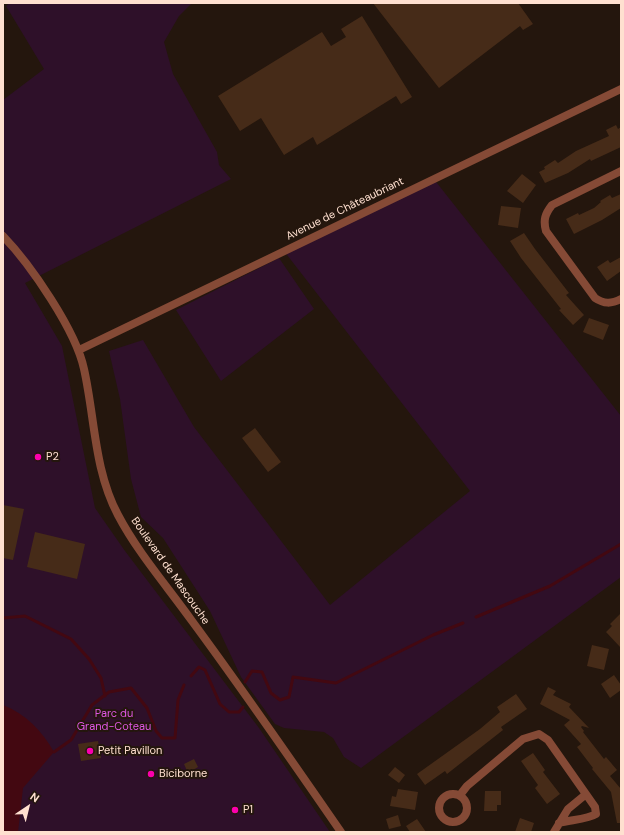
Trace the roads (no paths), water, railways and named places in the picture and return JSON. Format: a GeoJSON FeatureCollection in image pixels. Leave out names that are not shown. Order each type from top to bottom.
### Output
{"type":"FeatureCollection","features":[{"type":"Feature","properties":{"kind":"street","name":"Avenue de Châteaubriant"},"geometry":{"type":"LineString","coordinates":[[79,350],[621,89]]}},
{"type":"Feature","properties":{"kind":"street"},"geometry":{"type":"LineString","coordinates":[[621,172],[552,205],[546,213],[544,223],[546,231],[595,298],[602,303],[612,303],[621,299]]}},
{"type":"Feature","properties":{"kind":"street","name":"Boulevard de Mascouche"},"geometry":{"type":"LineString","coordinates":[[3,236],[39,281],[79,350],[85,370],[102,477],[117,514],[133,541],[197,627],[341,832]]}},
{"type":"Feature","properties":{"kind":"street"},"geometry":{"type":"LineString","coordinates":[[460,795],[467,786],[523,739],[539,734],[548,740],[585,795],[595,807],[596,814],[590,818],[576,818],[559,823]]}},
{"type":"Feature","properties":{"kind":"street"},"geometry":{"type":"LineString","coordinates":[[554,832],[568,809],[585,795]]}},
{"type":"Feature","properties":{"kind":"waterway"},"geometry":{"type":"LineString","coordinates":[[476,617],[550,586],[621,544]]}},
{"type":"Feature","properties":{"kind":"waterway"},"geometry":{"type":"LineString","coordinates":[[3,618],[25,616],[71,639],[89,659],[101,678],[105,696]]}},
{"type":"Feature","properties":{"kind":"waterway"},"geometry":{"type":"LineString","coordinates":[[245,682],[252,671],[262,672],[271,693],[280,700],[289,697],[293,677],[336,683],[433,635],[463,623]]}},
{"type":"Feature","properties":{"kind":"waterway"},"geometry":{"type":"LineString","coordinates":[[191,676],[199,667],[205,670],[220,704],[229,712],[239,712],[243,707]]}},
{"type":"Feature","properties":{"kind":"waterway"},"geometry":{"type":"LineString","coordinates":[[54,752],[71,740],[92,705],[109,692],[131,688],[147,708],[156,731],[162,738],[175,738],[178,700],[184,685]]}},
{"type":"Feature","properties":{"kind":"place","name":"P2"},"geometry":{"type":"Point","coordinates":[38,457]}},
{"type":"Feature","properties":{"kind":"place","name":"Petit Pavillon"},"geometry":{"type":"Point","coordinates":[90,751]}},
{"type":"Feature","properties":{"kind":"place","name":"Biciborne"},"geometry":{"type":"Point","coordinates":[151,774]}},
{"type":"Feature","properties":{"kind":"place","name":"P1"},"geometry":{"type":"Point","coordinates":[235,810]}},
{"type":"Feature","properties":{"kind":"park label","name":"Parc du Grand-Coteau"},"geometry":{"type":"Point","coordinates":[114,720]}}]}
